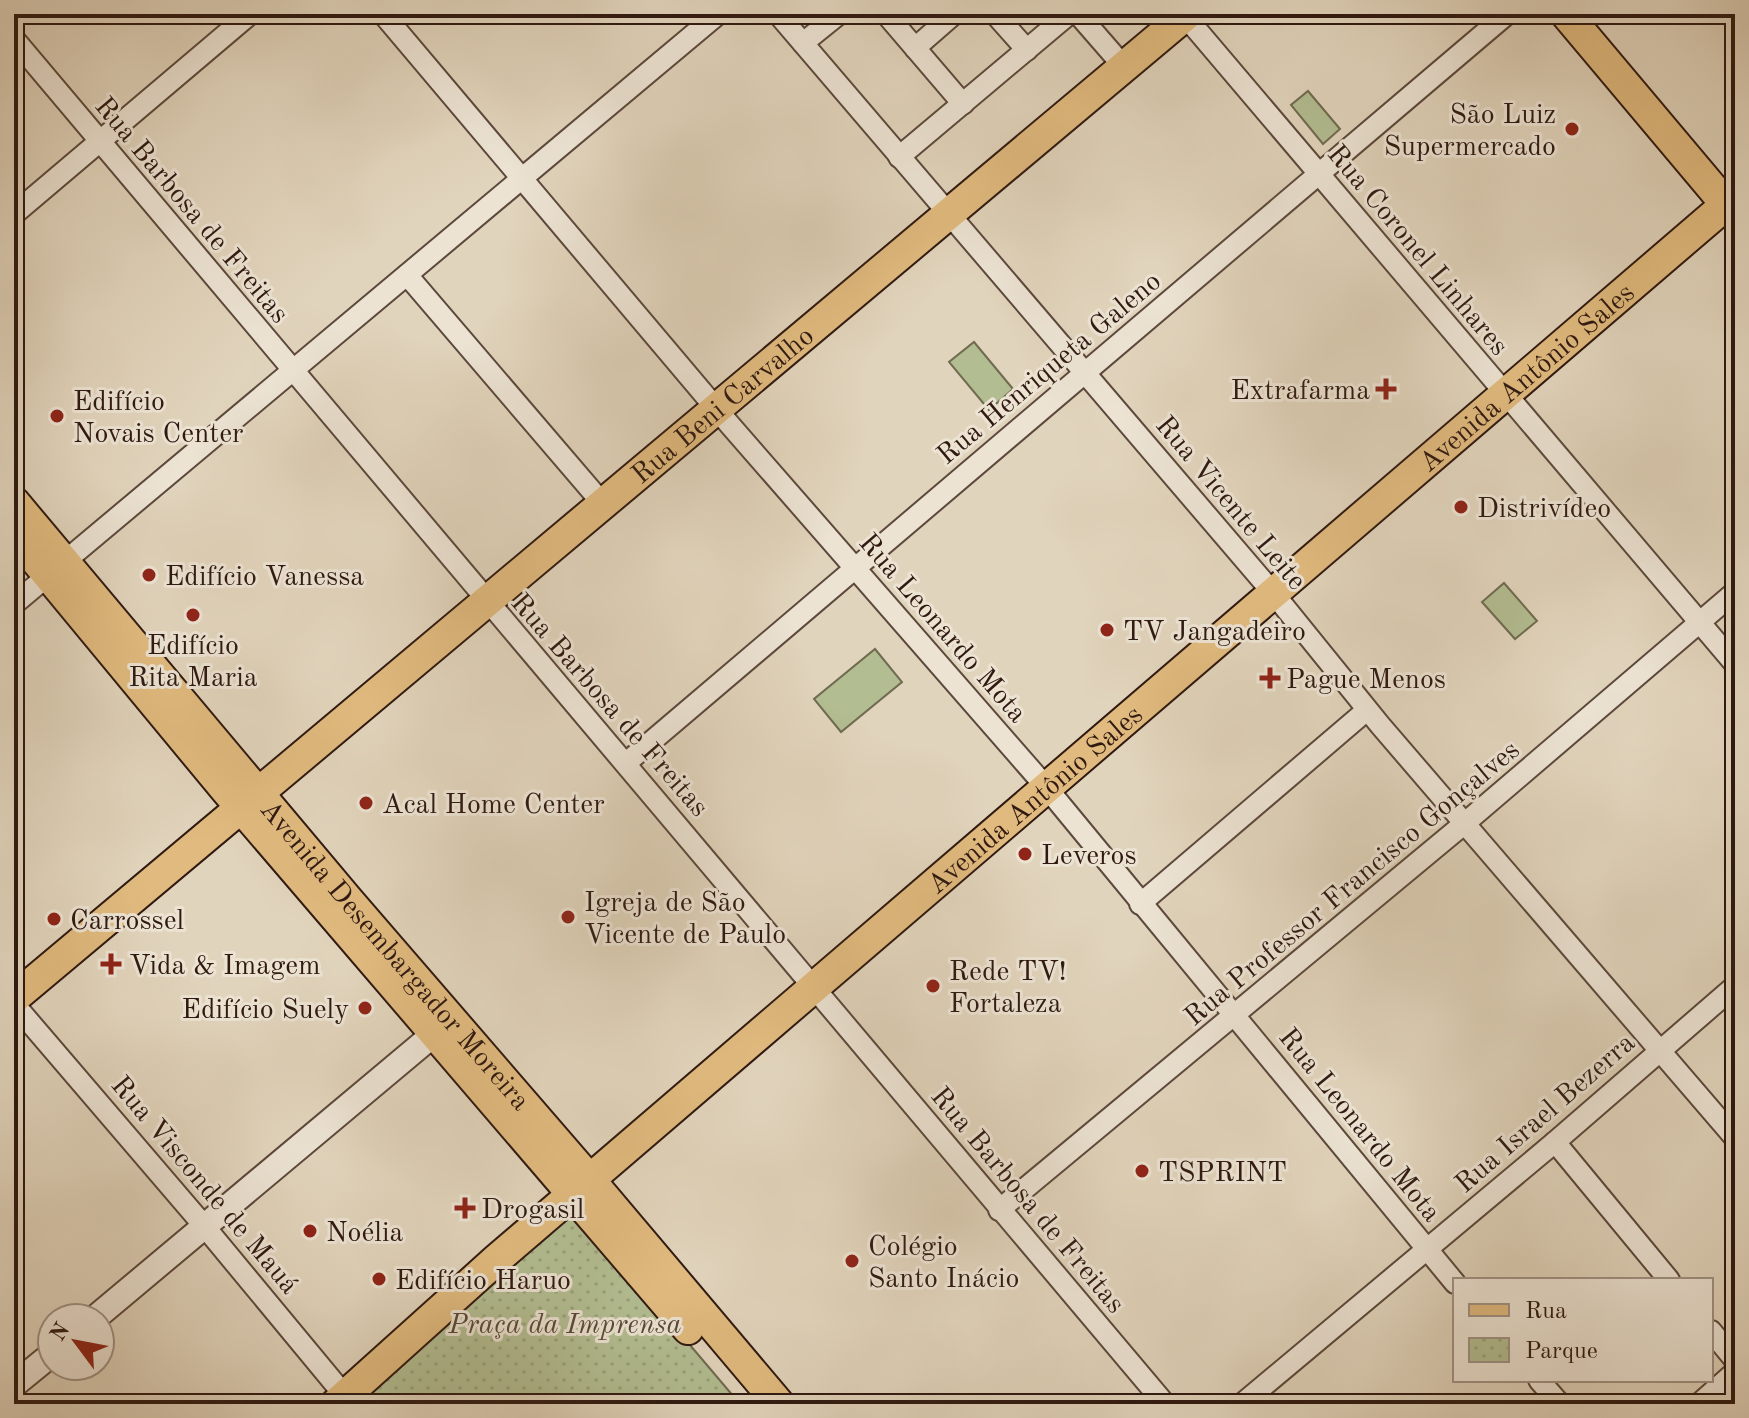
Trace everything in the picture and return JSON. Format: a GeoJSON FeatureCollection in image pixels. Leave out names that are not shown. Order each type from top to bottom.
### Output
{"type":"FeatureCollection","features":[{"type":"Feature","properties":{"kind":"main road"},"geometry":{"type":"LineString","coordinates":[[1566,14],[1733,200]]}},
{"type":"Feature","properties":{"kind":"main road"},"geometry":{"type":"LineString","coordinates":[[1593,14],[1733,200]]}},
{"type":"Feature","properties":{"kind":"main road","name":"Rua Beni Carvalho"},"geometry":{"type":"LineString","coordinates":[[14,998],[1186,15]]}},
{"type":"Feature","properties":{"kind":"main road","name":"Avenida Antônio Sales"},"geometry":{"type":"LineString","coordinates":[[344,1401],[473,1280],[1733,200]]}},
{"type":"Feature","properties":{"kind":"main road","name":"Avenida Desembargador Moreira"},"geometry":{"type":"LineString","coordinates":[[14,502],[56,568],[249,799],[582,1187],[779,1404]]}},
{"type":"Feature","properties":{"kind":"main road","name":"Avenida Desembargador Moreira"},"geometry":{"type":"LineString","coordinates":[[14,534],[56,568]]}},
{"type":"Feature","properties":{"kind":"main road","name":"Avenida Desembargador Moreira"},"geometry":{"type":"LineString","coordinates":[[249,799],[434,1034],[582,1187],[752,1404]]}},
{"type":"Feature","properties":{"kind":"street"},"geometry":{"type":"LineString","coordinates":[[14,214],[250,14]]}},
{"type":"Feature","properties":{"kind":"street","name":"Rua Leonardo Mota"},"geometry":{"type":"LineString","coordinates":[[383,14],[717,409],[1046,787],[1453,1281]]}},
{"type":"Feature","properties":{"kind":"street"},"geometry":{"type":"LineString","coordinates":[[14,604],[718,14]]}},
{"type":"Feature","properties":{"kind":"street","name":"Rua Vicente Leite"},"geometry":{"type":"LineString","coordinates":[[778,14],[1274,594],[1367,710],[1734,1135]]}},
{"type":"Feature","properties":{"kind":"street"},"geometry":{"type":"LineString","coordinates":[[803,43],[839,14]]}},
{"type":"Feature","properties":{"kind":"street"},"geometry":{"type":"LineString","coordinates":[[886,14],[963,104]]}},
{"type":"Feature","properties":{"kind":"street"},"geometry":{"type":"LineString","coordinates":[[915,48],[954,14]]}},
{"type":"Feature","properties":{"kind":"street"},"geometry":{"type":"LineString","coordinates":[[995,14],[1027,50]]}},
{"type":"Feature","properties":{"kind":"street"},"geometry":{"type":"LineString","coordinates":[[899,157],[1069,14]]}},
{"type":"Feature","properties":{"kind":"street"},"geometry":{"type":"LineString","coordinates":[[1078,14],[1125,68]]}},
{"type":"Feature","properties":{"kind":"street","name":"Rua Henriqueta Galeno"},"geometry":{"type":"LineString","coordinates":[[626,763],[1507,14]]}},
{"type":"Feature","properties":{"kind":"street","name":"Rua Coronel Linhares"},"geometry":{"type":"LineString","coordinates":[[1186,15],[1735,664]]}},
{"type":"Feature","properties":{"kind":"street","name":"Rua Barbosa de Freitas"},"geometry":{"type":"LineString","coordinates":[[14,39],[1165,1404]]}},
{"type":"Feature","properties":{"kind":"street"},"geometry":{"type":"LineString","coordinates":[[407,275],[603,504]]}},
{"type":"Feature","properties":{"kind":"street","name":"Rua Professor Francisco Gonçalves"},"geometry":{"type":"LineString","coordinates":[[999,1210],[1236,1016],[1735,592]]}},
{"type":"Feature","properties":{"kind":"street"},"geometry":{"type":"LineString","coordinates":[[1140,904],[1367,710]]}},
{"type":"Feature","properties":{"kind":"street","name":"Rua Israel Bezerra"},"geometry":{"type":"LineString","coordinates":[[1242,1404],[1555,1142],[1735,986]]}},
{"type":"Feature","properties":{"kind":"street","name":"Rua Visconde de Mauá"},"geometry":{"type":"LineString","coordinates":[[14,1004],[205,1227],[344,1401]]}},
{"type":"Feature","properties":{"kind":"street"},"geometry":{"type":"LineString","coordinates":[[114,1302],[434,1034]]}},
{"type":"Feature","properties":{"kind":"street"},"geometry":{"type":"LineString","coordinates":[[1555,1142],[1667,1278]]}},
{"type":"Feature","properties":{"kind":"street"},"geometry":{"type":"LineString","coordinates":[[1713,1333],[1735,1360]]}},
{"type":"Feature","properties":{"kind":"street"},"geometry":{"type":"LineString","coordinates":[[14,1385],[36,1367]]}},
{"type":"Feature","properties":{"kind":"street"},"geometry":{"type":"LineString","coordinates":[[1699,1404],[1735,1372]]}},
{"type":"Feature","properties":{"kind":"street"},"geometry":{"type":"LineString","coordinates":[[1541,1382],[1560,1404]]}},
{"type":"Feature","properties":{"kind":"green space"},"geometry":{"type":"Polygon","coordinates":[[[1308,91],[1340,129],[1323,144],[1291,105],[1308,91]]]}},
{"type":"Feature","properties":{"kind":"green space"},"geometry":{"type":"Polygon","coordinates":[[[974,342],[1013,389],[989,410],[949,362],[974,342]]]}},
{"type":"Feature","properties":{"kind":"green space"},"geometry":{"type":"Polygon","coordinates":[[[1504,583],[1537,621],[1515,639],[1482,602],[1504,583]]]}},
{"type":"Feature","properties":{"kind":"green space"},"geometry":{"type":"Polygon","coordinates":[[[875,649],[902,682],[841,732],[814,699],[875,649]]]}},
{"type":"Feature","properties":{"kind":"green space","name":"Praça da Imprensa"},"geometry":{"type":"Polygon","coordinates":[[[574,1208],[734,1397],[726,1404],[368,1404],[358,1393],[574,1208]]]}},
{"type":"Feature","properties":{"kind":"place","name":"São Luiz Supermercado"},"geometry":{"type":"Point","coordinates":[1572,129]}},
{"type":"Feature","properties":{"kind":"place","name":"Extrafarma"},"geometry":{"type":"Point","coordinates":[1386,389]}},
{"type":"Feature","properties":{"kind":"place","name":"Edifício Novais Center"},"geometry":{"type":"Point","coordinates":[57,416]}},
{"type":"Feature","properties":{"kind":"place","name":"Distrivídeo"},"geometry":{"type":"Point","coordinates":[1461,507]}},
{"type":"Feature","properties":{"kind":"place","name":"Edifício Vanessa"},"geometry":{"type":"Point","coordinates":[149,575]}},
{"type":"Feature","properties":{"kind":"place","name":"Edifício Rita Maria"},"geometry":{"type":"Point","coordinates":[193,615]}},
{"type":"Feature","properties":{"kind":"place","name":"TV Jangadeiro"},"geometry":{"type":"Point","coordinates":[1107,630]}},
{"type":"Feature","properties":{"kind":"place","name":"Pague Menos"},"geometry":{"type":"Point","coordinates":[1270,678]}},
{"type":"Feature","properties":{"kind":"place","name":"Acal Home Center"},"geometry":{"type":"Point","coordinates":[366,803]}},
{"type":"Feature","properties":{"kind":"place","name":"Leveros"},"geometry":{"type":"Point","coordinates":[1025,854]}},
{"type":"Feature","properties":{"kind":"place","name":"Igreja de São Vicente de Paulo"},"geometry":{"type":"Point","coordinates":[568,917]}},
{"type":"Feature","properties":{"kind":"place","name":"Carrossel"},"geometry":{"type":"Point","coordinates":[54,919]}},
{"type":"Feature","properties":{"kind":"place","name":"Vida & Imagem"},"geometry":{"type":"Point","coordinates":[111,964]}},
{"type":"Feature","properties":{"kind":"place","name":"Rede TV! Fortaleza"},"geometry":{"type":"Point","coordinates":[933,986]}},
{"type":"Feature","properties":{"kind":"place","name":"Edifício Suely"},"geometry":{"type":"Point","coordinates":[365,1008]}},
{"type":"Feature","properties":{"kind":"place","name":"TSPRINT"},"geometry":{"type":"Point","coordinates":[1142,1171]}},
{"type":"Feature","properties":{"kind":"place","name":"Drogasil"},"geometry":{"type":"Point","coordinates":[465,1208]}},
{"type":"Feature","properties":{"kind":"place","name":"Noélia"},"geometry":{"type":"Point","coordinates":[310,1231]}},
{"type":"Feature","properties":{"kind":"place","name":"Colégio Santo Inácio"},"geometry":{"type":"Point","coordinates":[852,1261]}},
{"type":"Feature","properties":{"kind":"place","name":"Edifício Haruo"},"geometry":{"type":"Point","coordinates":[379,1279]}}]}
